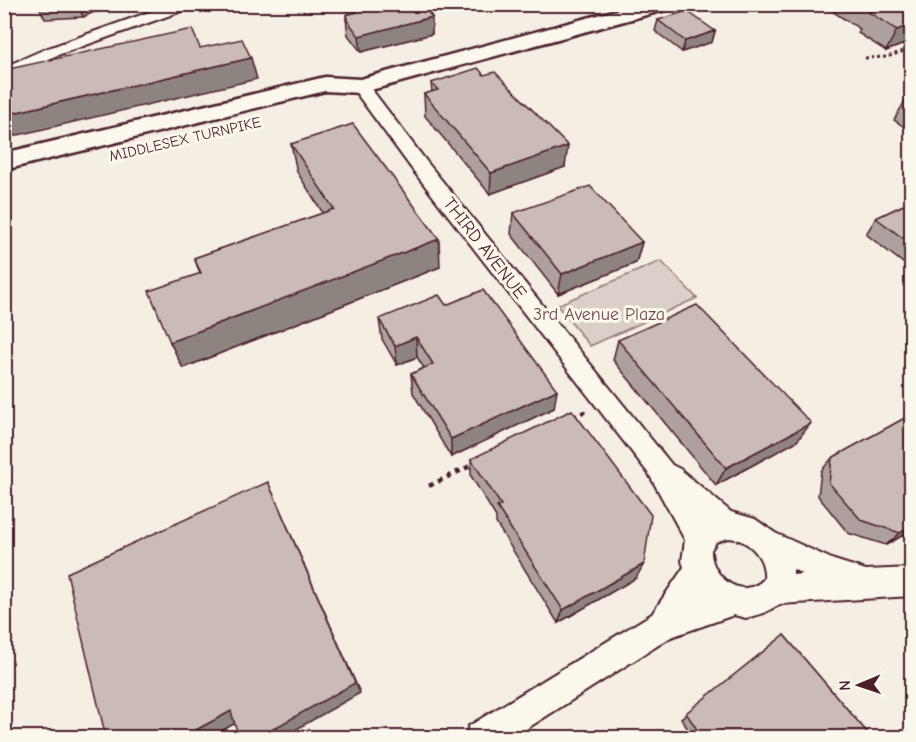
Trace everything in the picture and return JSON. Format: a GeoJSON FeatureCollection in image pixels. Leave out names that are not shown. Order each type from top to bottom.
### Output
{"type":"FeatureCollection","features":[{"type":"Feature","properties":{"kind":"main road","name":"MIDDLESEX TURNPIKE"},"geometry":{"type":"LineString","coordinates":[[4,162],[337,104],[360,86],[665,4]]}},
{"type":"Feature","properties":{"kind":"main road","name":"MIDDLESEX TURNPIKE"},"geometry":{"type":"LineString","coordinates":[[4,182],[184,129]]}},
{"type":"Feature","properties":{"kind":"street"},"geometry":{"type":"LineString","coordinates":[[4,74],[49,53],[188,4]]}},
{"type":"Feature","properties":{"kind":"street","name":"THIRD AVENUE"},"geometry":{"type":"LineString","coordinates":[[360,86],[419,165],[658,466],[700,539]]}},
{"type":"Feature","properties":{"kind":"street","name":"THIRD AVENUE"},"geometry":{"type":"LineString","coordinates":[[658,466],[726,525]]}},
{"type":"Feature","properties":{"kind":"street"},"geometry":{"type":"LineString","coordinates":[[734,601],[713,590],[699,570],[696,559],[700,539],[706,532],[726,525],[748,529],[767,543],[831,573],[870,585]]}},
{"type":"Feature","properties":{"kind":"street"},"geometry":{"type":"LineString","coordinates":[[482,738],[663,625],[734,601],[757,602],[767,597],[774,590],[779,567],[767,543]]}},
{"type":"Feature","properties":{"kind":"street"},"geometry":{"type":"LineString","coordinates":[[663,625],[699,570]]}},
{"type":"Feature","properties":{"kind":"street"},"geometry":{"type":"LineString","coordinates":[[774,590],[912,582]]}},
{"type":"Feature","properties":{"kind":"path"},"geometry":{"type":"LineString","coordinates":[[865,58],[887,57],[912,48]]}},
{"type":"Feature","properties":{"kind":"path"},"geometry":{"type":"LineString","coordinates":[[572,418],[607,401]]}},
{"type":"Feature","properties":{"kind":"path"},"geometry":{"type":"LineString","coordinates":[[429,486],[480,461]]}},
{"type":"Feature","properties":{"kind":"green space","name":"3rd Avenue Plaza"},"geometry":{"type":"Polygon","coordinates":[[[661,261],[697,298],[590,346],[557,305],[661,261]]]}},
{"type":"Feature","properties":{"kind":"building"},"geometry":{"type":"Polygon","coordinates":[[[351,4],[421,4],[432,17],[359,36],[346,19],[348,18],[346,15],[357,12],[351,4]]]}},
{"type":"Feature","properties":{"kind":"building"},"geometry":{"type":"Polygon","coordinates":[[[863,4],[912,4],[912,24],[897,30],[868,12],[873,10],[863,4]]]}},
{"type":"Feature","properties":{"kind":"building"},"geometry":{"type":"Polygon","coordinates":[[[687,11],[715,31],[685,41],[658,20],[687,11]]]}},
{"type":"Feature","properties":{"kind":"building"},"geometry":{"type":"Polygon","coordinates":[[[192,29],[200,48],[242,39],[251,58],[4,115],[4,70],[192,29]]]}},
{"type":"Feature","properties":{"kind":"building"},"geometry":{"type":"Polygon","coordinates":[[[478,68],[484,75],[495,72],[568,146],[491,173],[424,94],[438,90],[431,83],[478,68]]]}},
{"type":"Feature","properties":{"kind":"building"},"geometry":{"type":"Polygon","coordinates":[[[353,124],[439,239],[170,342],[149,291],[201,273],[194,258],[334,209],[291,144],[353,124]]]}},
{"type":"Feature","properties":{"kind":"building"},"geometry":{"type":"Polygon","coordinates":[[[590,186],[642,242],[562,274],[513,213],[590,186]]]}},
{"type":"Feature","properties":{"kind":"building"},"geometry":{"type":"Polygon","coordinates":[[[912,201],[912,245],[876,218],[912,201]]]}},
{"type":"Feature","properties":{"kind":"building"},"geometry":{"type":"Polygon","coordinates":[[[483,290],[557,390],[451,439],[411,374],[433,364],[416,337],[395,346],[379,319],[439,295],[446,305],[483,290]]]}},
{"type":"Feature","properties":{"kind":"building"},"geometry":{"type":"Polygon","coordinates":[[[697,305],[811,423],[726,468],[618,340],[697,305]]]}},
{"type":"Feature","properties":{"kind":"building"},"geometry":{"type":"Polygon","coordinates":[[[572,410],[651,515],[644,564],[563,610],[497,507],[501,505],[471,459],[572,410]]]}},
{"type":"Feature","properties":{"kind":"building"},"geometry":{"type":"Polygon","coordinates":[[[912,414],[912,526],[900,533],[861,520],[829,483],[832,458],[912,414]]]}},
{"type":"Feature","properties":{"kind":"building"},"geometry":{"type":"Polygon","coordinates":[[[268,482],[355,683],[257,738],[239,738],[231,711],[181,738],[106,738],[67,573],[268,482]]]}},
{"type":"Feature","properties":{"kind":"building"},"geometry":{"type":"Polygon","coordinates":[[[784,635],[872,738],[701,738],[686,713],[784,635]]]}}]}
